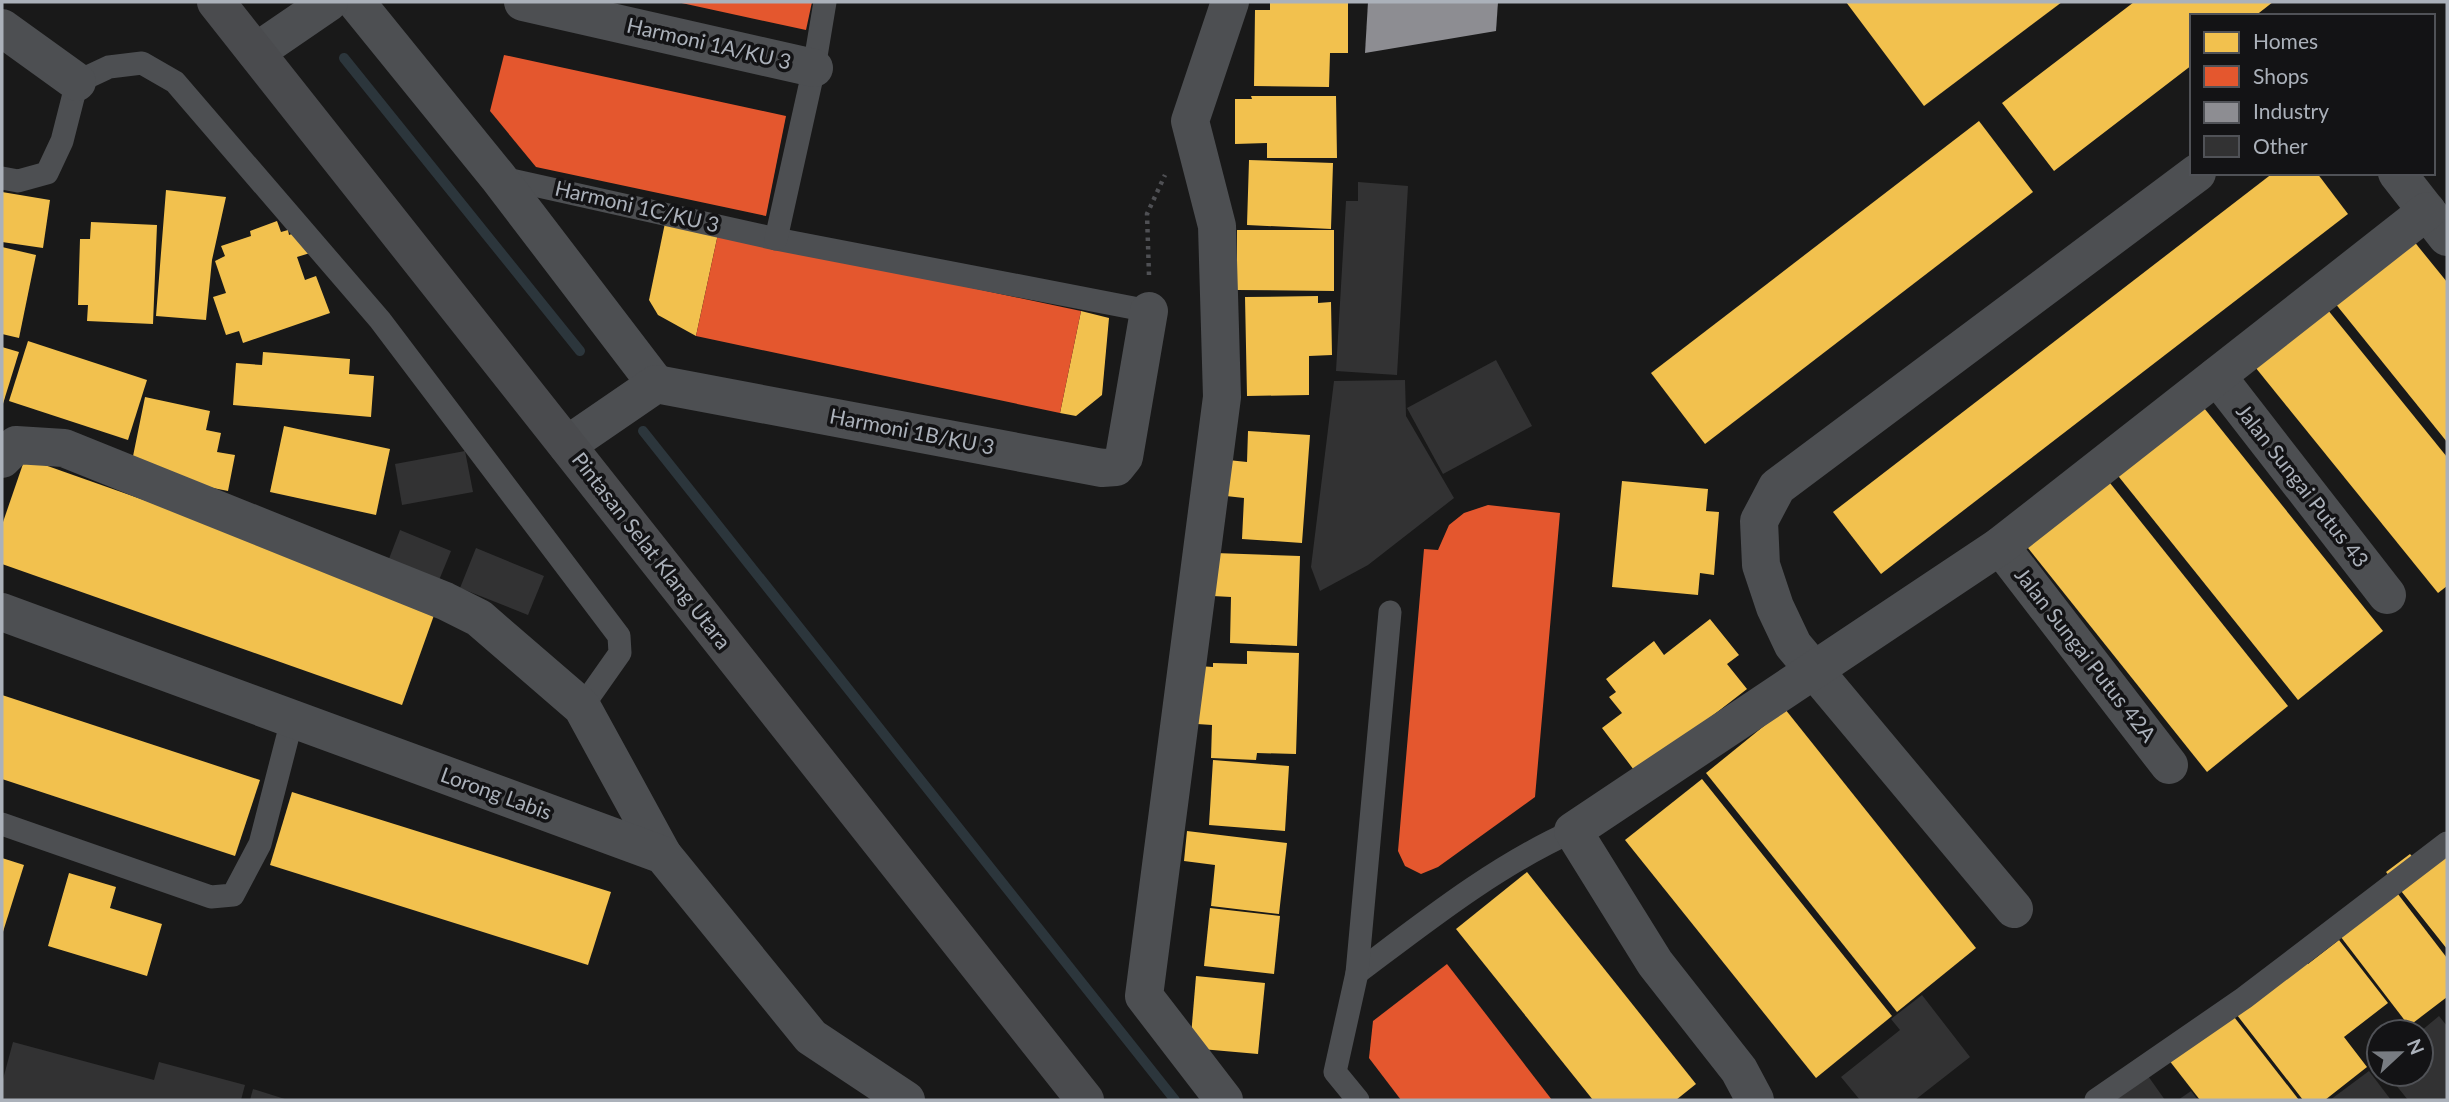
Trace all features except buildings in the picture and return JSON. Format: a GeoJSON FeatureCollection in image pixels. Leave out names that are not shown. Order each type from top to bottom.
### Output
{"type":"FeatureCollection","features":[{"type":"Feature","properties":{"kind":"highway","name":"Pintasan Selat Klang Utara"},"geometry":{"type":"LineString","coordinates":[[216,2],[1085,1100]]}},
{"type":"Feature","properties":{"kind":"street"},"geometry":{"type":"LineString","coordinates":[[256,52],[329,2]]}},
{"type":"Feature","properties":{"kind":"street"},"geometry":{"type":"LineString","coordinates":[[356,2],[498,177],[656,384],[567,445]]}},
{"type":"Feature","properties":{"kind":"street","name":"Harmoni 1A/KU 3"},"geometry":{"type":"LineString","coordinates":[[523,2],[814,68]]}},
{"type":"Feature","properties":{"kind":"street"},"geometry":{"type":"LineString","coordinates":[[1224,1100],[1144,996],[1222,397],[1217,226],[1190,121],[1230,2]]}},
{"type":"Feature","properties":{"kind":"street"},"geometry":{"type":"LineString","coordinates":[[2,28],[77,82]]}},
{"type":"Feature","properties":{"kind":"street"},"geometry":{"type":"LineString","coordinates":[[2014,909],[1793,645],[1775,607],[1761,565],[1759,521],[1777,488],[2194,175]]}},
{"type":"Feature","properties":{"kind":"street"},"geometry":{"type":"LineString","coordinates":[[1747,1085],[1655,963],[1573,831],[2000,546],[2217,376],[2437,224],[2399,175]]}},
{"type":"Feature","properties":{"kind":"street","name":"Harmoni 1B/KU 3"},"geometry":{"type":"LineString","coordinates":[[656,384],[1101,468],[1116,467],[1124,457],[1149,311]]}},
{"type":"Feature","properties":{"kind":"street","name":"Jalan Sungai Putus 43"},"geometry":{"type":"LineString","coordinates":[[2217,376],[2387,595]]}},
{"type":"Feature","properties":{"kind":"street"},"geometry":{"type":"LineString","coordinates":[[2,459],[16,445],[64,448],[444,601],[479,618],[582,707],[663,855],[811,1037],[906,1100]]}},
{"type":"Feature","properties":{"kind":"street","name":"Jalan Sungai Putus 42A"},"geometry":{"type":"LineString","coordinates":[[2000,546],[2169,765]]}},
{"type":"Feature","properties":{"kind":"street","name":"Lorong Labis"},"geometry":{"type":"LineString","coordinates":[[2,612],[663,855]]}},
{"type":"Feature","properties":{"kind":"lane"},"geometry":{"type":"LineString","coordinates":[[776,239],[814,68],[825,2]]}},
{"type":"Feature","properties":{"kind":"lane"},"geometry":{"type":"LineString","coordinates":[[2,178],[18,181],[47,173],[62,141],[77,82],[109,67],[142,63],[175,82],[380,320],[619,636],[620,653],[582,707]]}},
{"type":"Feature","properties":{"kind":"lane","name":"Harmoni 1C/KU 3"},"geometry":{"type":"LineString","coordinates":[[498,177],[776,239],[1149,311]]}},
{"type":"Feature","properties":{"kind":"lane"},"geometry":{"type":"LineString","coordinates":[[1358,1100],[1335,1072],[1357,973],[1390,612]]}},
{"type":"Feature","properties":{"kind":"lane"},"geometry":{"type":"LineString","coordinates":[[2,824],[211,897],[233,895],[260,844],[292,720]]}},
{"type":"Feature","properties":{"kind":"lane"},"geometry":{"type":"LineString","coordinates":[[1357,973],[1441,911],[1539,846],[1573,831]]}},
{"type":"Feature","properties":{"kind":"lane"},"geometry":{"type":"LineString","coordinates":[[2096,1100],[2244,998],[2447,843]]}},
{"type":"Feature","properties":{"kind":"path"},"geometry":{"type":"LineString","coordinates":[[1149,311],[1147,214],[1190,121]]}},
{"type":"Feature","properties":{"kind":"waterway"},"geometry":{"type":"LineString","coordinates":[[344,58],[580,351]]}},
{"type":"Feature","properties":{"kind":"waterway"},"geometry":{"type":"LineString","coordinates":[[643,431],[1175,1100]]}}]}
